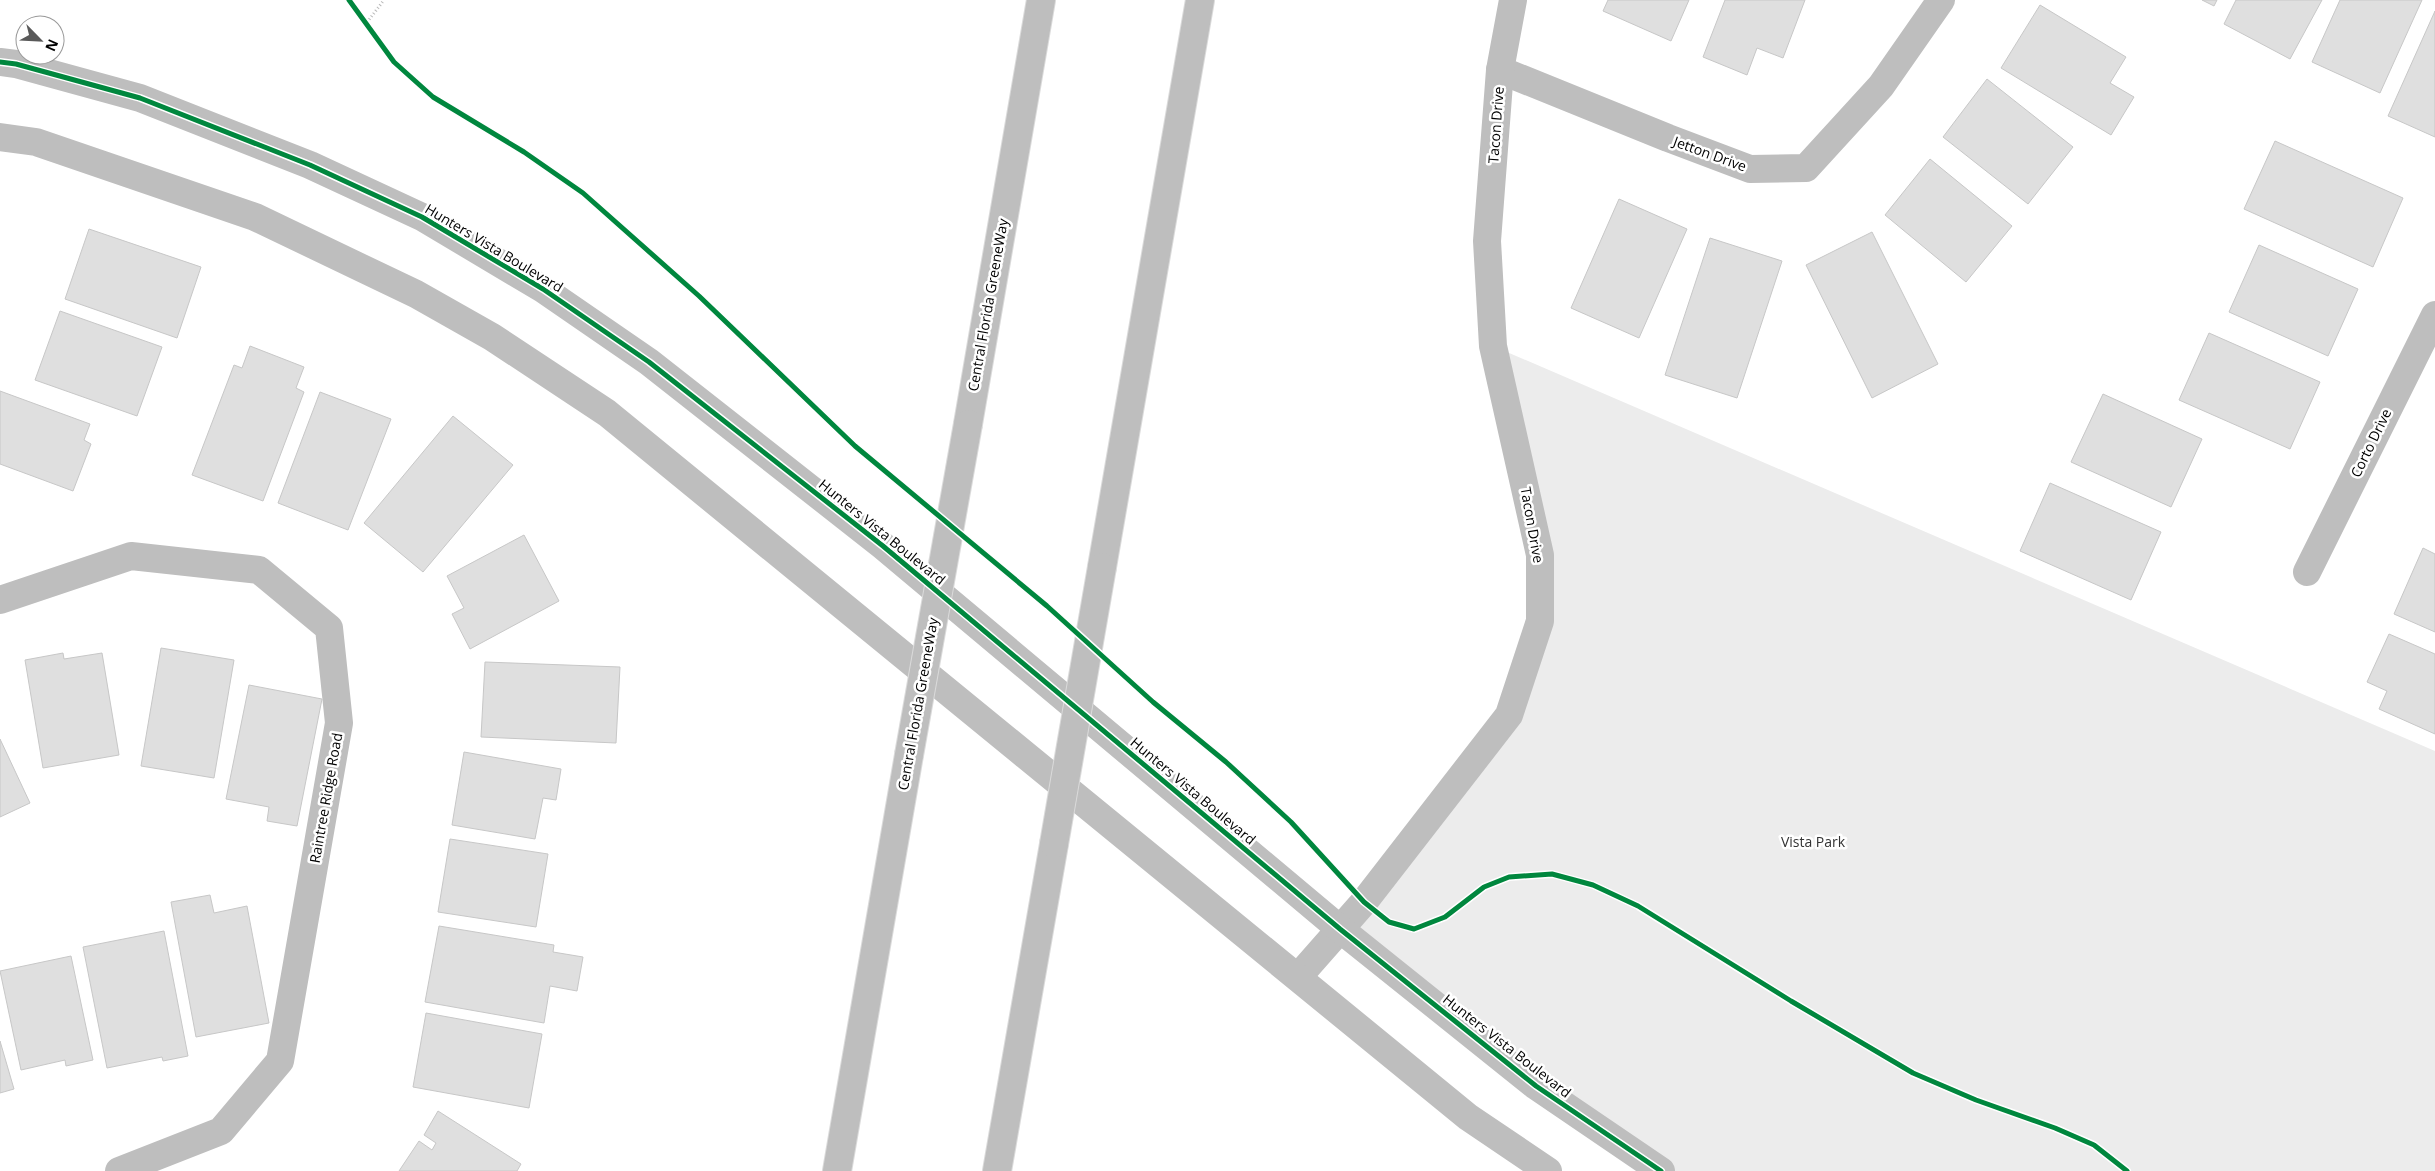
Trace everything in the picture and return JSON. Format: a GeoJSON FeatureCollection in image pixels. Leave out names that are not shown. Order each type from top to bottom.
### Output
{"type":"FeatureCollection","features":[{"type":"Feature","properties":{"kind":"main road","name":"Central Florida GreeneWay"},"geometry":{"type":"LineString","coordinates":[[837,1171],[1041,0]]}},
{"type":"Feature","properties":{"kind":"main road"},"geometry":{"type":"LineString","coordinates":[[997,1171],[1200,0]]}},
{"type":"Feature","properties":{"kind":"main road","name":"Tacon Drive"},"geometry":{"type":"LineString","coordinates":[[1298,976],[1364,902],[1508,715],[1540,621],[1540,555],[1494,346],[1487,241],[1500,70],[1513,0]]}},
{"type":"Feature","properties":{"kind":"main road","name":"Jetton Drive"},"geometry":{"type":"LineString","coordinates":[[1500,70],[1750,169],[1806,168],[1881,86],[1941,0]]}},
{"type":"Feature","properties":{"kind":"main road","name":"Hunters Vista Boulevard"},"geometry":{"type":"LineString","coordinates":[[0,62],[16,64],[140,98],[310,165],[422,217],[543,289],[649,362],[883,546],[1340,929],[1536,1086],[1661,1171]]}},
{"type":"Feature","properties":{"kind":"main road"},"geometry":{"type":"LineString","coordinates":[[0,137],[36,142],[256,217],[416,294],[492,338],[607,413],[1468,1116],[1548,1171]]}},
{"type":"Feature","properties":{"kind":"main road","name":"Corto Drive"},"geometry":{"type":"LineString","coordinates":[[2307,572],[2435,315]]}},
{"type":"Feature","properties":{"kind":"main road","name":"Raintree Ridge Road"},"geometry":{"type":"LineString","coordinates":[[0,600],[131,556],[259,570],[329,628],[339,723],[280,1061],[222,1131],[118,1171]]}},
{"type":"Feature","properties":{"kind":"path"},"geometry":{"type":"LineString","coordinates":[[365,25],[384,0]]}},
{"type":"Feature","properties":{"kind":"path"},"geometry":{"type":"LineString","coordinates":[[360,17],[371,32]]}},
{"type":"Feature","properties":{"kind":"green space","name":"Vista Park"},"geometry":{"type":"Polygon","coordinates":[[[1493,346],[2435,751],[2435,1171],[1666,1171],[1340,929],[1509,715],[1540,621],[1493,346]]]}},
{"type":"Feature","properties":{"kind":"building"},"geometry":{"type":"Polygon","coordinates":[[[1608,0],[1689,0],[1671,41],[1603,11],[1608,0]]]}},
{"type":"Feature","properties":{"kind":"building"},"geometry":{"type":"Polygon","coordinates":[[[1725,0],[1805,0],[1783,58],[1757,48],[1747,75],[1703,57],[1725,0]]]}},
{"type":"Feature","properties":{"kind":"building"},"geometry":{"type":"Polygon","coordinates":[[[2202,0],[2217,0],[2214,6],[2202,0]]]}},
{"type":"Feature","properties":{"kind":"building"},"geometry":{"type":"Polygon","coordinates":[[[2236,0],[2322,0],[2290,59],[2224,24],[2236,0]]]}},
{"type":"Feature","properties":{"kind":"building"},"geometry":{"type":"Polygon","coordinates":[[[2340,0],[2422,0],[2380,93],[2312,62],[2340,0]]]}},
{"type":"Feature","properties":{"kind":"building"},"geometry":{"type":"Polygon","coordinates":[[[2040,5],[2126,57],[2110,83],[2134,97],[2111,135],[2001,68],[2040,5]]]}},
{"type":"Feature","properties":{"kind":"building"},"geometry":{"type":"Polygon","coordinates":[[[2435,11],[2435,137],[2388,116],[2435,11]]]}},
{"type":"Feature","properties":{"kind":"building"},"geometry":{"type":"Polygon","coordinates":[[[1987,79],[2073,147],[2028,204],[1943,137],[1987,79]]]}},
{"type":"Feature","properties":{"kind":"building"},"geometry":{"type":"Polygon","coordinates":[[[2275,141],[2403,198],[2373,267],[2244,209],[2275,141]]]}},
{"type":"Feature","properties":{"kind":"building"},"geometry":{"type":"Polygon","coordinates":[[[1930,159],[2012,226],[1966,282],[1885,215],[1930,159]]]}},
{"type":"Feature","properties":{"kind":"building"},"geometry":{"type":"Polygon","coordinates":[[[1619,199],[1687,229],[1639,338],[1571,308],[1619,199]]]}},
{"type":"Feature","properties":{"kind":"building"},"geometry":{"type":"Polygon","coordinates":[[[89,229],[201,267],[177,338],[65,299],[89,229]]]}},
{"type":"Feature","properties":{"kind":"building"},"geometry":{"type":"Polygon","coordinates":[[[1872,232],[1938,364],[1872,398],[1806,265],[1872,232]]]}},
{"type":"Feature","properties":{"kind":"building"},"geometry":{"type":"Polygon","coordinates":[[[1710,238],[1782,261],[1737,398],[1665,375],[1710,238]]]}},
{"type":"Feature","properties":{"kind":"building"},"geometry":{"type":"Polygon","coordinates":[[[2259,245],[2358,289],[2328,356],[2229,312],[2259,245]]]}},
{"type":"Feature","properties":{"kind":"building"},"geometry":{"type":"Polygon","coordinates":[[[60,311],[162,347],[137,416],[35,380],[60,311]]]}},
{"type":"Feature","properties":{"kind":"building"},"geometry":{"type":"Polygon","coordinates":[[[2209,333],[2320,382],[2290,449],[2179,400],[2209,333]]]}},
{"type":"Feature","properties":{"kind":"building"},"geometry":{"type":"Polygon","coordinates":[[[250,346],[304,367],[296,388],[304,392],[263,501],[192,475],[234,365],[242,368],[250,346]]]}},
{"type":"Feature","properties":{"kind":"building"},"geometry":{"type":"Polygon","coordinates":[[[0,391],[90,424],[84,440],[91,444],[73,491],[0,464],[0,391]]]}},
{"type":"Feature","properties":{"kind":"building"},"geometry":{"type":"Polygon","coordinates":[[[320,392],[391,419],[348,530],[278,503],[320,392]]]}},
{"type":"Feature","properties":{"kind":"building"},"geometry":{"type":"Polygon","coordinates":[[[2103,394],[2202,439],[2171,507],[2071,462],[2103,394]]]}},
{"type":"Feature","properties":{"kind":"building"},"geometry":{"type":"Polygon","coordinates":[[[453,416],[513,465],[423,572],[364,523],[453,416]]]}},
{"type":"Feature","properties":{"kind":"building"},"geometry":{"type":"Polygon","coordinates":[[[2050,483],[2161,532],[2131,600],[2020,551],[2050,483]]]}},
{"type":"Feature","properties":{"kind":"building"},"geometry":{"type":"Polygon","coordinates":[[[524,535],[559,601],[470,649],[452,614],[464,608],[447,576],[524,535]]]}},
{"type":"Feature","properties":{"kind":"building"},"geometry":{"type":"Polygon","coordinates":[[[2423,548],[2435,554],[2435,632],[2394,614],[2423,548]]]}},
{"type":"Feature","properties":{"kind":"building"},"geometry":{"type":"Polygon","coordinates":[[[2389,634],[2435,654],[2435,734],[2379,709],[2387,691],[2367,682],[2389,634]]]}},
{"type":"Feature","properties":{"kind":"building"},"geometry":{"type":"Polygon","coordinates":[[[161,648],[234,660],[214,778],[141,766],[161,648]]]}},
{"type":"Feature","properties":{"kind":"building"},"geometry":{"type":"Polygon","coordinates":[[[63,653],[64,659],[102,653],[119,755],[43,768],[25,660],[63,653]]]}},
{"type":"Feature","properties":{"kind":"building"},"geometry":{"type":"Polygon","coordinates":[[[485,662],[620,667],[616,743],[481,737],[485,662]]]}},
{"type":"Feature","properties":{"kind":"building"},"geometry":{"type":"Polygon","coordinates":[[[249,685],[322,699],[297,826],[267,821],[269,807],[226,799],[249,685]]]}},
{"type":"Feature","properties":{"kind":"building"},"geometry":{"type":"Polygon","coordinates":[[[0,739],[30,803],[0,817],[0,739]]]}},
{"type":"Feature","properties":{"kind":"building"},"geometry":{"type":"Polygon","coordinates":[[[464,752],[561,769],[556,800],[543,798],[535,839],[452,825],[464,752]]]}},
{"type":"Feature","properties":{"kind":"building"},"geometry":{"type":"Polygon","coordinates":[[[450,839],[548,854],[536,927],[438,912],[450,839]]]}},
{"type":"Feature","properties":{"kind":"building"},"geometry":{"type":"Polygon","coordinates":[[[210,895],[214,913],[247,906],[269,1023],[196,1037],[171,902],[210,895]]]}},
{"type":"Feature","properties":{"kind":"building"},"geometry":{"type":"Polygon","coordinates":[[[439,926],[554,945],[553,952],[583,957],[577,991],[550,986],[544,1023],[425,1002],[439,926]]]}},
{"type":"Feature","properties":{"kind":"building"},"geometry":{"type":"Polygon","coordinates":[[[164,931],[188,1056],[163,1061],[162,1057],[107,1068],[83,947],[164,931]]]}},
{"type":"Feature","properties":{"kind":"building"},"geometry":{"type":"Polygon","coordinates":[[[71,956],[93,1060],[66,1066],[65,1060],[21,1070],[0,971],[71,956]]]}},
{"type":"Feature","properties":{"kind":"building"},"geometry":{"type":"Polygon","coordinates":[[[426,1013],[542,1034],[529,1108],[413,1087],[426,1013]]]}},
{"type":"Feature","properties":{"kind":"building"},"geometry":{"type":"Polygon","coordinates":[[[0,1041],[14,1089],[0,1093],[0,1041]]]}},
{"type":"Feature","properties":{"kind":"building"},"geometry":{"type":"Polygon","coordinates":[[[438,1111],[521,1164],[517,1171],[399,1171],[419,1141],[432,1150],[436,1143],[424,1135],[438,1111]]]}},
{"type":"Feature","properties":{"kind":"cycle path"},"geometry":{"type":"LineString","coordinates":[[349,0],[394,62],[433,97],[524,152],[583,193],[699,296],[855,446],[1047,606],[1153,702],[1226,762],[1291,822],[1364,902],[1389,922],[1414,929],[1445,917],[1484,887],[1509,877],[1552,874],[1593,885],[1638,906],[1791,1001],[1913,1073],[1976,1100],[2055,1128],[2094,1145],[2127,1171]]}},
{"type":"Feature","properties":{"kind":"cycle path"},"geometry":{"type":"LineString","coordinates":[[0,62],[16,64],[140,98],[310,165],[422,217],[543,289],[649,362],[883,546],[1340,929],[1536,1086],[1661,1171]]}}]}
